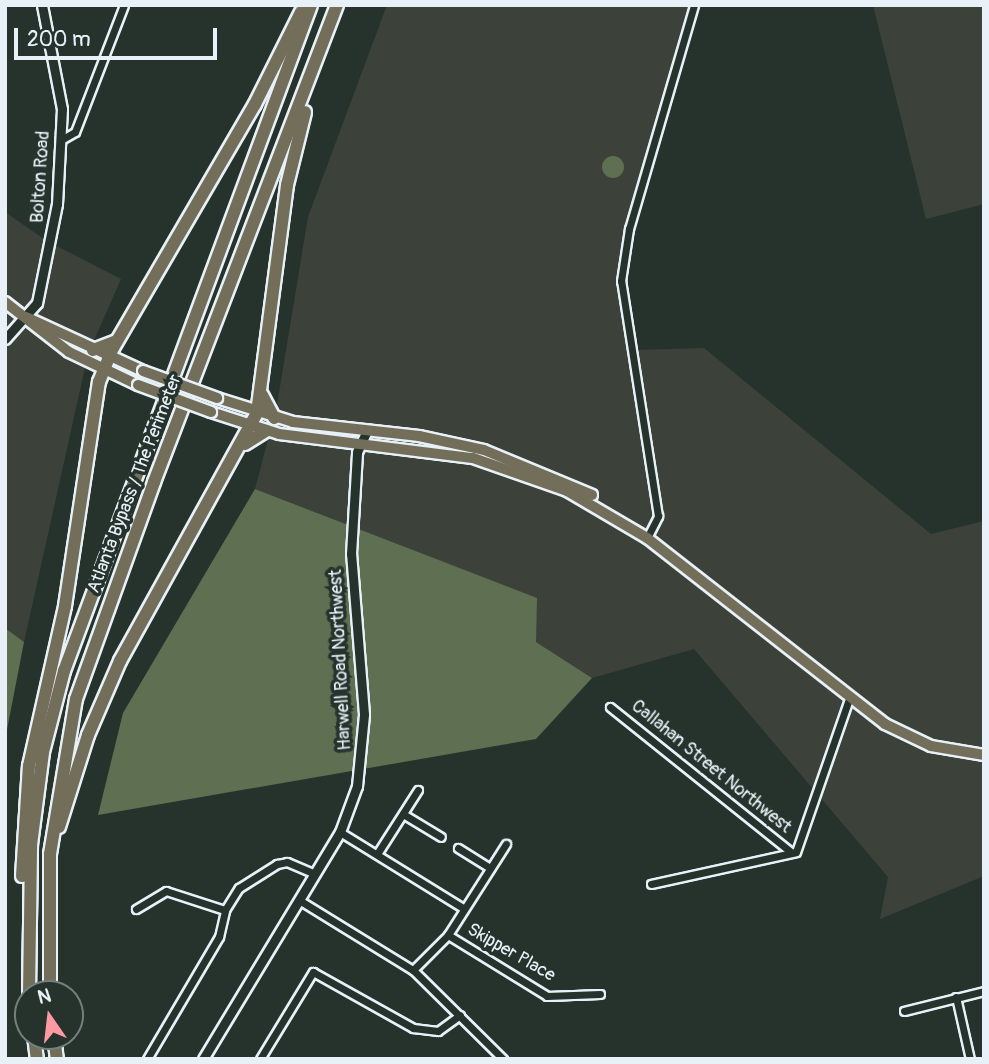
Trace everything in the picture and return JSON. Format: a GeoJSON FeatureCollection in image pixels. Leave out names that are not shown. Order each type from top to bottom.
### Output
{"type":"FeatureCollection","features":[{"type":"Feature","properties":{"kind":"highway"},"geometry":{"type":"LineString","coordinates":[[27,943],[21,852],[25,794],[65,606],[103,371],[117,341],[255,104],[304,5]]}},
{"type":"Feature","properties":{"kind":"highway","name":"Atlanta Bypass / The Perimeter"},"geometry":{"type":"LineString","coordinates":[[28,980],[27,943],[36,802],[64,671],[311,5]]}},
{"type":"Feature","properties":{"kind":"highway","name":"Atlanta Bypass / The Perimeter"},"geometry":{"type":"LineString","coordinates":[[50,980],[50,853],[65,748],[89,656],[337,5]]}},
{"type":"Feature","properties":{"kind":"highway"},"geometry":{"type":"LineString","coordinates":[[50,853],[88,735],[120,661],[242,446],[257,413],[262,395],[271,292],[288,186],[328,32]]}},
{"type":"Feature","properties":{"kind":"highway"},"geometry":{"type":"LineString","coordinates":[[93,350],[117,341]]}},
{"type":"Feature","properties":{"kind":"highway"},"geometry":{"type":"LineString","coordinates":[[262,395],[274,418]]}},
{"type":"Feature","properties":{"kind":"highway"},"geometry":{"type":"LineString","coordinates":[[242,446],[266,431]]}},
{"type":"Feature","properties":{"kind":"main road"},"geometry":{"type":"LineString","coordinates":[[5,302],[26,317],[108,357],[257,413],[274,418],[441,440],[502,456],[590,494],[649,535],[849,699],[905,736],[931,746],[984,755]]}},
{"type":"Feature","properties":{"kind":"main road"},"geometry":{"type":"LineString","coordinates":[[26,317],[46,338],[103,371],[252,427],[266,431],[435,451],[512,470],[585,499],[649,535]]}},
{"type":"Feature","properties":{"kind":"street","name":"Bolton Road"},"geometry":{"type":"LineString","coordinates":[[5,339],[37,303],[54,231],[61,140],[59,79],[42,5]]}},
{"type":"Feature","properties":{"kind":"street"},"geometry":{"type":"LineString","coordinates":[[61,140],[75,132],[124,5]]}},
{"type":"Feature","properties":{"kind":"street"},"geometry":{"type":"LineString","coordinates":[[649,535],[658,516],[621,281],[635,211],[694,5]]}},
{"type":"Feature","properties":{"kind":"street","name":"Harwell Road Northwest"},"geometry":{"type":"LineString","coordinates":[[207,1057],[340,832],[357,786],[364,741],[351,554],[360,443],[368,431]]}},
{"type":"Feature","properties":{"kind":"street"},"geometry":{"type":"LineString","coordinates":[[651,884],[796,852],[849,699]]}},
{"type":"Feature","properties":{"kind":"street","name":"Callahan Street Northwest"},"geometry":{"type":"LineString","coordinates":[[610,707],[792,853]]}},
{"type":"Feature","properties":{"kind":"street"},"geometry":{"type":"LineString","coordinates":[[377,855],[418,790]]}},
{"type":"Feature","properties":{"kind":"street"},"geometry":{"type":"LineString","coordinates":[[403,814],[441,837]]}},
{"type":"Feature","properties":{"kind":"street"},"geometry":{"type":"LineString","coordinates":[[340,832],[463,908]]}},
{"type":"Feature","properties":{"kind":"street","name":"Skipper Place"},"geometry":{"type":"LineString","coordinates":[[413,970],[448,935],[506,844]]}},
{"type":"Feature","properties":{"kind":"street"},"geometry":{"type":"LineString","coordinates":[[458,848],[490,868]]}},
{"type":"Feature","properties":{"kind":"street"},"geometry":{"type":"LineString","coordinates":[[147,1059],[219,937],[225,910],[239,888],[260,871],[287,862],[315,874]]}},
{"type":"Feature","properties":{"kind":"street"},"geometry":{"type":"LineString","coordinates":[[136,909],[166,891],[225,910]]}},
{"type":"Feature","properties":{"kind":"street"},"geometry":{"type":"LineString","coordinates":[[299,900],[413,970],[503,1059]]}},
{"type":"Feature","properties":{"kind":"street","name":"Skipper Place"},"geometry":{"type":"LineString","coordinates":[[448,935],[547,996],[600,994]]}},
{"type":"Feature","properties":{"kind":"street"},"geometry":{"type":"LineString","coordinates":[[260,1059],[313,972],[412,1028],[428,1032],[448,1025],[460,1015]]}},
{"type":"Feature","properties":{"kind":"street"},"geometry":{"type":"LineString","coordinates":[[904,1011],[984,990]]}},
{"type":"Feature","properties":{"kind":"street"},"geometry":{"type":"LineString","coordinates":[[956,998],[970,1059]]}},
{"type":"Feature","properties":{"kind":"shaded area"},"geometry":{"type":"Polygon","coordinates":[[[387,5],[695,5],[619,291],[635,350],[704,348],[931,534],[984,521],[984,876],[880,919],[888,877],[694,649],[592,678],[536,642],[536,598],[255,489],[277,405],[308,217],[387,5]]]}},
{"type":"Feature","properties":{"kind":"shaded area"},"geometry":{"type":"Polygon","coordinates":[[[873,5],[984,5],[984,204],[926,219],[873,5]]]}},
{"type":"Feature","properties":{"kind":"shaded area"},"geometry":{"type":"Polygon","coordinates":[[[5,212],[47,241],[121,279],[88,354],[24,642],[5,628],[5,212]]]}},
{"type":"Feature","properties":{"kind":"green space"},"geometry":{"type":"Polygon","coordinates":[[[613,156],[621,159],[624,167],[621,175],[613,178],[605,175],[602,167],[605,159],[613,156]]]}},
{"type":"Feature","properties":{"kind":"green space"},"geometry":{"type":"Polygon","coordinates":[[[255,489],[537,598],[536,642],[592,678],[536,739],[98,815],[123,713],[255,489]]]}},
{"type":"Feature","properties":{"kind":"green space"},"geometry":{"type":"Polygon","coordinates":[[[5,628],[24,642],[5,740],[5,628]]]}}]}
